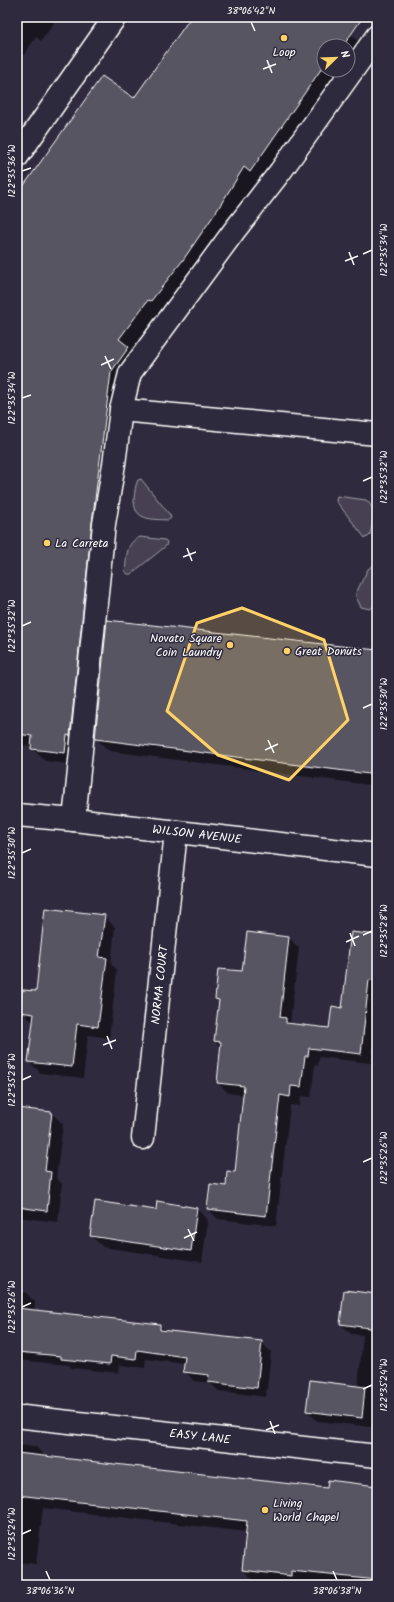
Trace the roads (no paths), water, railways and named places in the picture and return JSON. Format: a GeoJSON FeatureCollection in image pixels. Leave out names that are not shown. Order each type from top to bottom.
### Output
{"type":"FeatureCollection","features":[{"type":"Feature","properties":{"kind":"street"},"geometry":{"type":"LineString","coordinates":[[17,157],[115,17]]}},
{"type":"Feature","properties":{"kind":"street"},"geometry":{"type":"LineString","coordinates":[[74,820],[104,524],[121,410],[130,373],[229,237],[280,172],[377,36]]}},
{"type":"Feature","properties":{"kind":"street"},"geometry":{"type":"LineString","coordinates":[[121,410],[377,434]]}},
{"type":"Feature","properties":{"kind":"street","name":"WILSON AVENUE"},"geometry":{"type":"LineString","coordinates":[[17,815],[74,820],[377,855]]}},
{"type":"Feature","properties":{"kind":"street","name":"NORMA COURT"},"geometry":{"type":"LineString","coordinates":[[143,1138],[176,832]]}},
{"type":"Feature","properties":{"kind":"street","name":"EASY LANE"},"geometry":{"type":"LineString","coordinates":[[24,1417],[377,1456]]}},
{"type":"Feature","properties":{"kind":"place","name":"Loop"},"geometry":{"type":"Point","coordinates":[284,38]}},
{"type":"Feature","properties":{"kind":"place","name":"La Carreta"},"geometry":{"type":"Point","coordinates":[47,543]}},
{"type":"Feature","properties":{"kind":"place","name":"Novato Square Coin Laundry"},"geometry":{"type":"Point","coordinates":[230,645]}},
{"type":"Feature","properties":{"kind":"place","name":"Great Donuts"},"geometry":{"type":"Point","coordinates":[287,651]}},
{"type":"Feature","properties":{"kind":"place","name":"Living World Chapel"},"geometry":{"type":"Point","coordinates":[265,1510]}}]}
